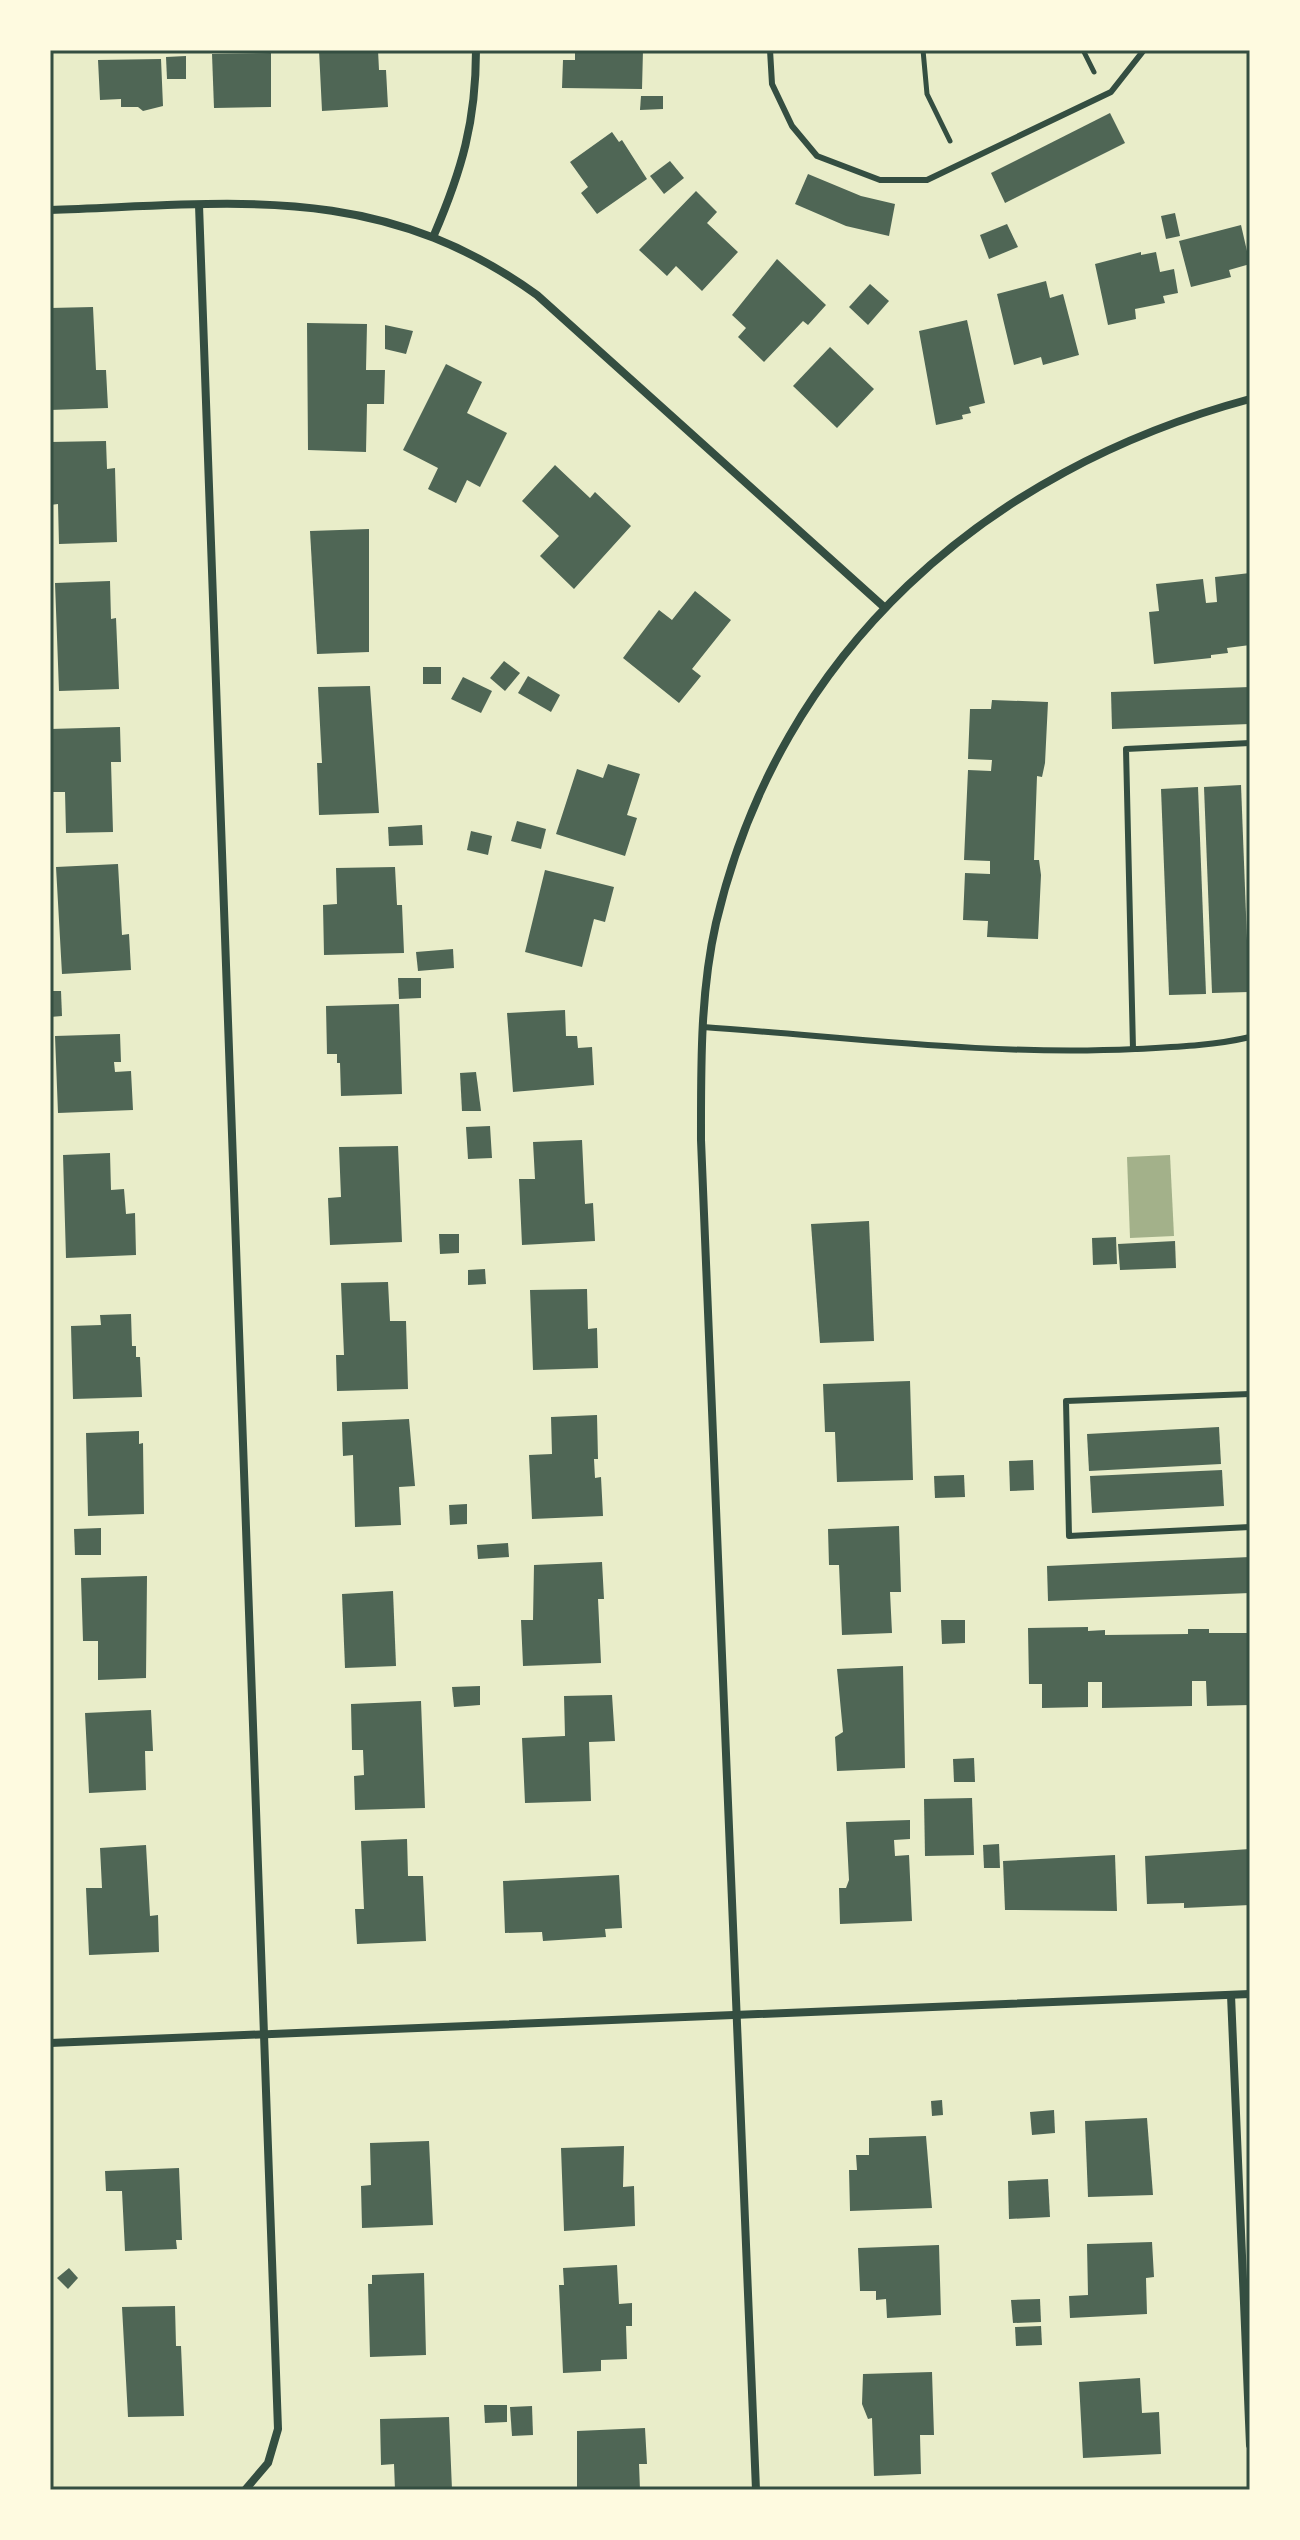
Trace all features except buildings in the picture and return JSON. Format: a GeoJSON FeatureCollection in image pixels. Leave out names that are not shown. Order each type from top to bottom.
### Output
{"type":"FeatureCollection","features":[{"type":"Feature","properties":{"kind":"street"},"geometry":{"type":"LineString","coordinates":[[434,235],[468,148],[474,114],[476,50]]}},
{"type":"Feature","properties":{"kind":"street"},"geometry":{"type":"LineString","coordinates":[[199,205],[261,2035],[278,2429],[268,2463],[245,2490]]}},
{"type":"Feature","properties":{"kind":"street"},"geometry":{"type":"LineString","coordinates":[[50,210],[199,205],[319,207],[396,223],[434,235],[504,272],[537,295],[884,607]]}},
{"type":"Feature","properties":{"kind":"street"},"geometry":{"type":"LineString","coordinates":[[756,2490],[701,1140],[703,1027],[716,924],[752,812],[777,759],[844,655],[884,607],[979,526],[1051,479],[1129,438],[1187,416],[1250,399]]}},
{"type":"Feature","properties":{"kind":"street"},"geometry":{"type":"LineString","coordinates":[[50,2043],[1250,1994]]}},
{"type":"Feature","properties":{"kind":"street"},"geometry":{"type":"LineString","coordinates":[[1231,1995],[1250,2445]]}},
{"type":"Feature","properties":{"kind":"lane"},"geometry":{"type":"LineString","coordinates":[[770,50],[772,84],[792,126],[817,156],[880,180],[927,180],[1111,92],[1144,50]]}},
{"type":"Feature","properties":{"kind":"lane"},"geometry":{"type":"LineString","coordinates":[[1133,1049],[1126,749],[1250,743]]}},
{"type":"Feature","properties":{"kind":"lane"},"geometry":{"type":"LineString","coordinates":[[703,1027],[988,1049],[1077,1052],[1218,1045],[1250,1037]]}},
{"type":"Feature","properties":{"kind":"lane"},"geometry":{"type":"LineString","coordinates":[[1250,1394],[1066,1401],[1069,1536],[1250,1527]]}},
{"type":"Feature","properties":{"kind":"path"},"geometry":{"type":"LineString","coordinates":[[923,50],[927,94],[950,141]]}},
{"type":"Feature","properties":{"kind":"path"},"geometry":{"type":"LineString","coordinates":[[1083,50],[1094,72]]}},
{"type":"Feature","properties":{"kind":"shaded area"},"geometry":{"type":"Polygon","coordinates":[[[1170,1155],[1174,1236],[1130,1238],[1127,1157],[1170,1155]]]}}]}
